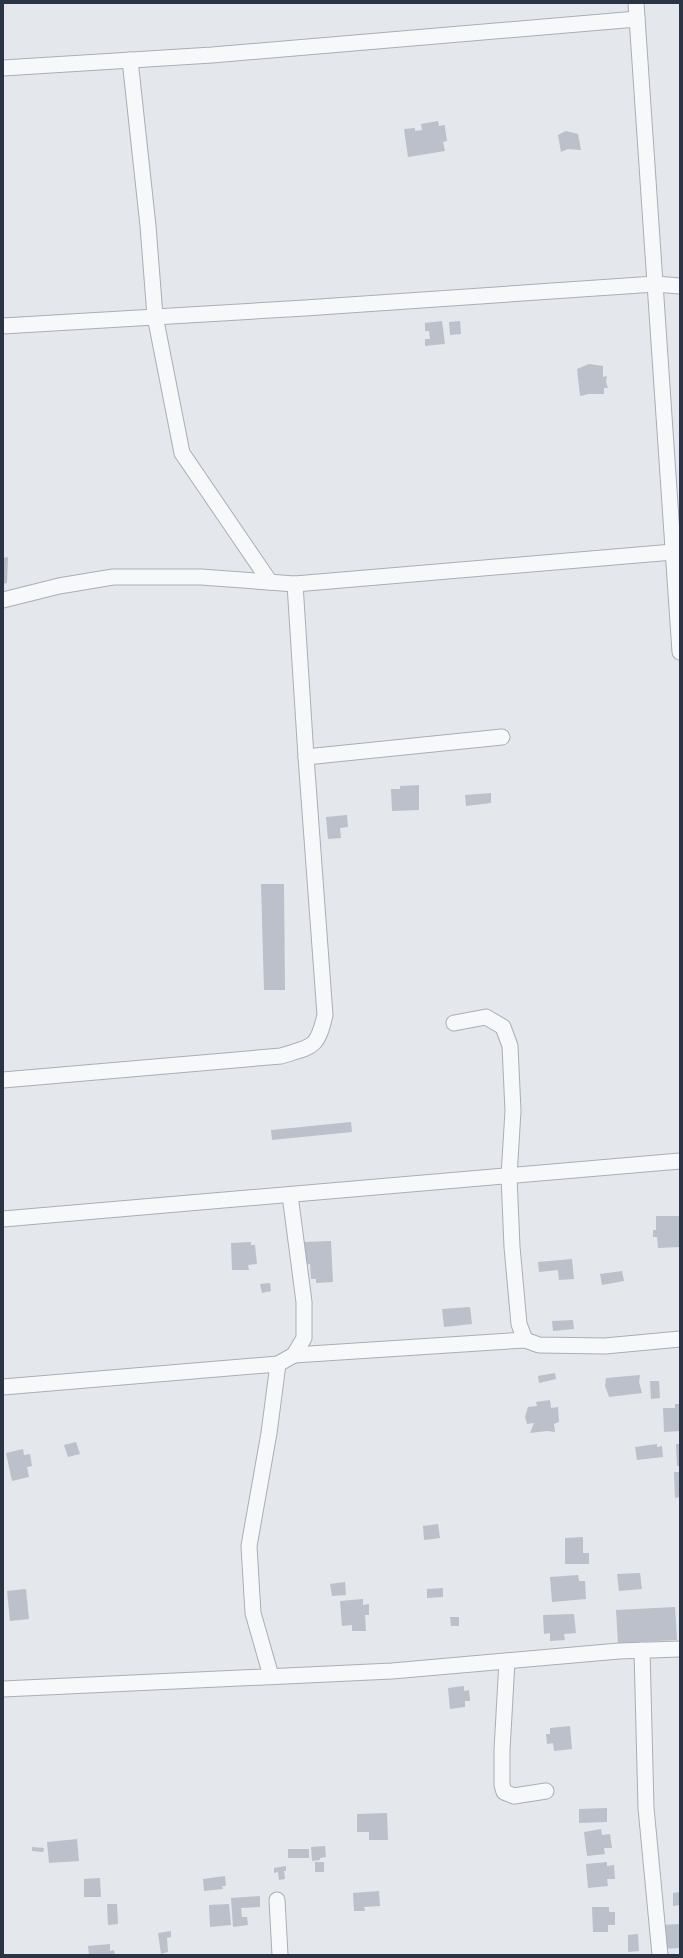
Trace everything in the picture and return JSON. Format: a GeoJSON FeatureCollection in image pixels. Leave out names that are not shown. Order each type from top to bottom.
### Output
{"type":"FeatureCollection","features":[{"type":"Feature","properties":{"kind":"street"},"geometry":{"type":"LineString","coordinates":[[636,3],[680,652]]}},
{"type":"Feature","properties":{"kind":"street"},"geometry":{"type":"LineString","coordinates":[[3,68],[220,54],[637,19]]}},
{"type":"Feature","properties":{"kind":"street"},"geometry":{"type":"LineString","coordinates":[[130,60],[155,316],[182,453],[270,582]]}},
{"type":"Feature","properties":{"kind":"street"},"geometry":{"type":"LineString","coordinates":[[3,326],[655,284],[680,286]]}},
{"type":"Feature","properties":{"kind":"street"},"geometry":{"type":"LineString","coordinates":[[3,600],[59,586],[113,577],[201,577],[295,584],[673,552]]}},
{"type":"Feature","properties":{"kind":"street"},"geometry":{"type":"LineString","coordinates":[[3,1080],[281,1056],[311,1046],[320,1036],[325,1014],[295,584]]}},
{"type":"Feature","properties":{"kind":"street"},"geometry":{"type":"LineString","coordinates":[[306,757],[502,737]]}},
{"type":"Feature","properties":{"kind":"street"},"geometry":{"type":"LineString","coordinates":[[454,1023],[486,1017],[503,1027],[510,1046],[513,1111],[510,1176],[512,1247],[520,1324],[525,1340]]}},
{"type":"Feature","properties":{"kind":"street"},"geometry":{"type":"LineString","coordinates":[[3,1219],[290,1196],[680,1161]]}},
{"type":"Feature","properties":{"kind":"street"},"geometry":{"type":"LineString","coordinates":[[290,1196],[304,1302],[304,1338],[294,1355]]}},
{"type":"Feature","properties":{"kind":"street"},"geometry":{"type":"LineString","coordinates":[[3,1387],[278,1364],[294,1355],[525,1340],[539,1345],[605,1346],[680,1339]]}},
{"type":"Feature","properties":{"kind":"street"},"geometry":{"type":"LineString","coordinates":[[270,1676],[253,1613],[249,1546],[269,1433],[278,1364]]}},
{"type":"Feature","properties":{"kind":"street"},"geometry":{"type":"LineString","coordinates":[[3,1689],[392,1671],[642,1650],[680,1649]]}},
{"type":"Feature","properties":{"kind":"street"},"geometry":{"type":"LineString","coordinates":[[642,1650],[646,1808],[660,1955]]}},
{"type":"Feature","properties":{"kind":"street"},"geometry":{"type":"LineString","coordinates":[[507,1661],[502,1750],[502,1785],[504,1792],[514,1796],[546,1791]]}},
{"type":"Feature","properties":{"kind":"street"},"geometry":{"type":"LineString","coordinates":[[277,1900],[280,1955]]}},
{"type":"Feature","properties":{"kind":"building"},"geometry":{"type":"Polygon","coordinates":[[[438,121],[439,126],[445,125],[447,141],[443,142],[445,151],[408,157],[404,129],[415,128],[415,131],[422,130],[421,124],[438,121]]]}},
{"type":"Feature","properties":{"kind":"building"},"geometry":{"type":"Polygon","coordinates":[[[566,131],[578,134],[581,150],[568,149],[561,152],[558,135],[566,131]]]}},
{"type":"Feature","properties":{"kind":"building"},"geometry":{"type":"Polygon","coordinates":[[[442,321],[445,344],[425,346],[425,339],[430,339],[429,331],[425,331],[425,323],[442,321]]]}},
{"type":"Feature","properties":{"kind":"building"},"geometry":{"type":"Polygon","coordinates":[[[460,321],[461,334],[450,335],[449,322],[460,321]]]}},
{"type":"Feature","properties":{"kind":"building"},"geometry":{"type":"Polygon","coordinates":[[[589,364],[603,366],[603,377],[607,376],[606,382],[608,388],[604,388],[604,394],[589,394],[580,396],[577,369],[589,364]]]}},
{"type":"Feature","properties":{"kind":"building"},"geometry":{"type":"Polygon","coordinates":[[[8,557],[7,583],[3,584],[3,558],[8,557]]]}},
{"type":"Feature","properties":{"kind":"building"},"geometry":{"type":"Polygon","coordinates":[[[419,785],[419,810],[392,811],[391,789],[400,789],[400,786],[419,785]]]}},
{"type":"Feature","properties":{"kind":"building"},"geometry":{"type":"Polygon","coordinates":[[[491,793],[491,803],[466,806],[465,795],[491,793]]]}},
{"type":"Feature","properties":{"kind":"building"},"geometry":{"type":"Polygon","coordinates":[[[347,815],[348,827],[340,828],[341,838],[328,839],[326,817],[347,815]]]}},
{"type":"Feature","properties":{"kind":"building"},"geometry":{"type":"Polygon","coordinates":[[[261,884],[284,884],[285,990],[264,990],[261,884]]]}},
{"type":"Feature","properties":{"kind":"building"},"geometry":{"type":"Polygon","coordinates":[[[351,1122],[352,1132],[272,1140],[271,1130],[351,1122]]]}},
{"type":"Feature","properties":{"kind":"building"},"geometry":{"type":"Polygon","coordinates":[[[656,1216],[679,1216],[679,1247],[658,1248],[657,1237],[653,1237],[653,1230],[656,1230],[656,1216]]]}},
{"type":"Feature","properties":{"kind":"building"},"geometry":{"type":"Polygon","coordinates":[[[331,1241],[333,1282],[316,1283],[316,1279],[311,1279],[310,1264],[305,1265],[304,1242],[331,1241]]]}},
{"type":"Feature","properties":{"kind":"building"},"geometry":{"type":"Polygon","coordinates":[[[251,1242],[251,1245],[255,1245],[257,1264],[248,1265],[249,1270],[232,1270],[231,1243],[251,1242]]]}},
{"type":"Feature","properties":{"kind":"building"},"geometry":{"type":"Polygon","coordinates":[[[572,1259],[574,1279],[559,1280],[558,1270],[539,1272],[538,1262],[572,1259]]]}},
{"type":"Feature","properties":{"kind":"building"},"geometry":{"type":"Polygon","coordinates":[[[622,1271],[624,1281],[602,1285],[600,1274],[622,1271]]]}},
{"type":"Feature","properties":{"kind":"building"},"geometry":{"type":"Polygon","coordinates":[[[270,1283],[271,1291],[262,1293],[260,1284],[270,1283]]]}},
{"type":"Feature","properties":{"kind":"building"},"geometry":{"type":"Polygon","coordinates":[[[470,1307],[472,1324],[444,1327],[442,1309],[470,1307]]]}},
{"type":"Feature","properties":{"kind":"building"},"geometry":{"type":"Polygon","coordinates":[[[573,1320],[574,1329],[553,1331],[552,1321],[573,1320]]]}},
{"type":"Feature","properties":{"kind":"building"},"geometry":{"type":"Polygon","coordinates":[[[555,1373],[556,1379],[539,1383],[538,1376],[555,1373]]]}},
{"type":"Feature","properties":{"kind":"building"},"geometry":{"type":"Polygon","coordinates":[[[640,1375],[639,1382],[642,1393],[609,1397],[605,1386],[606,1378],[640,1375]]]}},
{"type":"Feature","properties":{"kind":"building"},"geometry":{"type":"Polygon","coordinates":[[[650,1381],[659,1381],[660,1398],[651,1399],[650,1381]]]}},
{"type":"Feature","properties":{"kind":"building"},"geometry":{"type":"Polygon","coordinates":[[[550,1400],[551,1408],[558,1407],[559,1422],[554,1424],[555,1432],[547,1431],[530,1433],[534,1423],[527,1424],[525,1417],[528,1407],[537,1406],[536,1402],[550,1400]]]}},
{"type":"Feature","properties":{"kind":"building"},"geometry":{"type":"Polygon","coordinates":[[[675,1404],[680,1404],[680,1431],[664,1432],[663,1408],[675,1408],[675,1404]]]}},
{"type":"Feature","properties":{"kind":"building"},"geometry":{"type":"Polygon","coordinates":[[[76,1442],[80,1454],[68,1457],[64,1445],[76,1442]]]}},
{"type":"Feature","properties":{"kind":"building"},"geometry":{"type":"Polygon","coordinates":[[[657,1444],[657,1447],[662,1446],[663,1457],[637,1460],[635,1447],[657,1444]]]}},
{"type":"Feature","properties":{"kind":"building"},"geometry":{"type":"Polygon","coordinates":[[[676,1444],[680,1444],[680,1466],[677,1466],[676,1444]]]}},
{"type":"Feature","properties":{"kind":"building"},"geometry":{"type":"Polygon","coordinates":[[[23,1449],[24,1455],[30,1454],[32,1466],[27,1467],[29,1477],[12,1481],[6,1453],[23,1449]]]}},
{"type":"Feature","properties":{"kind":"building"},"geometry":{"type":"Polygon","coordinates":[[[674,1472],[680,1472],[680,1497],[675,1498],[674,1472]]]}},
{"type":"Feature","properties":{"kind":"building"},"geometry":{"type":"Polygon","coordinates":[[[438,1524],[440,1538],[424,1540],[423,1526],[438,1524]]]}},
{"type":"Feature","properties":{"kind":"building"},"geometry":{"type":"Polygon","coordinates":[[[583,1537],[583,1553],[589,1553],[589,1564],[565,1564],[565,1538],[583,1537]]]}},
{"type":"Feature","properties":{"kind":"building"},"geometry":{"type":"Polygon","coordinates":[[[640,1573],[642,1589],[619,1591],[617,1574],[640,1573]]]}},
{"type":"Feature","properties":{"kind":"building"},"geometry":{"type":"Polygon","coordinates":[[[578,1575],[579,1581],[585,1581],[586,1599],[552,1602],[550,1577],[578,1575]]]}},
{"type":"Feature","properties":{"kind":"building"},"geometry":{"type":"Polygon","coordinates":[[[345,1582],[346,1595],[332,1596],[330,1584],[345,1582]]]}},
{"type":"Feature","properties":{"kind":"building"},"geometry":{"type":"Polygon","coordinates":[[[443,1588],[443,1597],[427,1598],[427,1589],[443,1588]]]}},
{"type":"Feature","properties":{"kind":"building"},"geometry":{"type":"Polygon","coordinates":[[[26,1589],[29,1619],[10,1621],[7,1591],[26,1589]]]}},
{"type":"Feature","properties":{"kind":"building"},"geometry":{"type":"Polygon","coordinates":[[[363,1599],[363,1605],[369,1604],[369,1615],[365,1615],[366,1631],[352,1631],[352,1625],[342,1626],[340,1601],[363,1599]]]}},
{"type":"Feature","properties":{"kind":"building"},"geometry":{"type":"Polygon","coordinates":[[[675,1607],[677,1640],[618,1643],[616,1610],[675,1607]]]}},
{"type":"Feature","properties":{"kind":"building"},"geometry":{"type":"Polygon","coordinates":[[[574,1614],[576,1633],[564,1634],[565,1640],[550,1641],[550,1633],[544,1634],[543,1615],[574,1614]]]}},
{"type":"Feature","properties":{"kind":"building"},"geometry":{"type":"Polygon","coordinates":[[[450,1617],[459,1617],[459,1626],[451,1626],[450,1617]]]}},
{"type":"Feature","properties":{"kind":"building"},"geometry":{"type":"Polygon","coordinates":[[[464,1686],[464,1691],[469,1690],[470,1701],[465,1701],[465,1707],[450,1709],[448,1688],[464,1686]]]}},
{"type":"Feature","properties":{"kind":"building"},"geometry":{"type":"Polygon","coordinates":[[[570,1726],[572,1749],[554,1751],[553,1743],[547,1744],[546,1734],[550,1734],[550,1728],[570,1726]]]}},
{"type":"Feature","properties":{"kind":"building"},"geometry":{"type":"Polygon","coordinates":[[[607,1808],[607,1822],[579,1823],[579,1809],[607,1808]]]}},
{"type":"Feature","properties":{"kind":"building"},"geometry":{"type":"Polygon","coordinates":[[[387,1813],[388,1840],[369,1840],[369,1832],[357,1832],[357,1814],[387,1813]]]}},
{"type":"Feature","properties":{"kind":"building"},"geometry":{"type":"Polygon","coordinates":[[[601,1829],[602,1835],[610,1834],[612,1848],[604,1848],[605,1854],[587,1856],[584,1832],[601,1829]]]}},
{"type":"Feature","properties":{"kind":"building"},"geometry":{"type":"Polygon","coordinates":[[[77,1839],[79,1861],[49,1863],[47,1842],[77,1839]]]}},
{"type":"Feature","properties":{"kind":"building"},"geometry":{"type":"Polygon","coordinates":[[[325,1846],[326,1857],[320,1858],[320,1860],[312,1861],[311,1847],[325,1846]]]}},
{"type":"Feature","properties":{"kind":"building"},"geometry":{"type":"Polygon","coordinates":[[[32,1847],[44,1848],[43,1852],[32,1851],[32,1847]]]}},
{"type":"Feature","properties":{"kind":"building"},"geometry":{"type":"Polygon","coordinates":[[[288,1849],[309,1849],[309,1858],[288,1858],[288,1849]]]}},
{"type":"Feature","properties":{"kind":"building"},"geometry":{"type":"Polygon","coordinates":[[[315,1862],[324,1862],[324,1872],[315,1872],[315,1862]]]}},
{"type":"Feature","properties":{"kind":"building"},"geometry":{"type":"Polygon","coordinates":[[[607,1862],[607,1866],[614,1865],[615,1879],[607,1879],[608,1886],[588,1888],[586,1864],[607,1862]]]}},
{"type":"Feature","properties":{"kind":"building"},"geometry":{"type":"Polygon","coordinates":[[[286,1866],[286,1871],[284,1871],[285,1879],[279,1880],[278,1872],[274,1873],[274,1868],[286,1866]]]}},
{"type":"Feature","properties":{"kind":"building"},"geometry":{"type":"Polygon","coordinates":[[[225,1876],[226,1886],[222,1886],[223,1889],[204,1891],[203,1879],[225,1876]]]}},
{"type":"Feature","properties":{"kind":"building"},"geometry":{"type":"Polygon","coordinates":[[[100,1878],[101,1897],[84,1897],[84,1879],[100,1878]]]}},
{"type":"Feature","properties":{"kind":"building"},"geometry":{"type":"Polygon","coordinates":[[[379,1891],[380,1906],[364,1907],[365,1911],[354,1911],[353,1893],[379,1891]]]}},
{"type":"Feature","properties":{"kind":"building"},"geometry":{"type":"Polygon","coordinates":[[[680,1892],[680,1905],[673,1906],[673,1893],[680,1892]]]}},
{"type":"Feature","properties":{"kind":"building"},"geometry":{"type":"Polygon","coordinates":[[[260,1896],[260,1907],[241,1908],[242,1917],[247,1917],[248,1925],[233,1927],[231,1898],[260,1896]]]}},
{"type":"Feature","properties":{"kind":"building"},"geometry":{"type":"Polygon","coordinates":[[[107,1904],[117,1904],[118,1924],[108,1925],[107,1904]]]}},
{"type":"Feature","properties":{"kind":"building"},"geometry":{"type":"Polygon","coordinates":[[[229,1904],[231,1925],[210,1927],[209,1905],[229,1904]]]}},
{"type":"Feature","properties":{"kind":"building"},"geometry":{"type":"Polygon","coordinates":[[[592,1907],[609,1907],[609,1912],[615,1912],[615,1925],[608,1925],[608,1932],[593,1932],[592,1907]]]}},
{"type":"Feature","properties":{"kind":"building"},"geometry":{"type":"Polygon","coordinates":[[[680,1924],[680,1948],[663,1949],[661,1925],[680,1924]]]}},
{"type":"Feature","properties":{"kind":"building"},"geometry":{"type":"Polygon","coordinates":[[[171,1931],[171,1937],[167,1938],[168,1952],[161,1954],[158,1933],[171,1931]]]}},
{"type":"Feature","properties":{"kind":"building"},"geometry":{"type":"Polygon","coordinates":[[[638,1934],[639,1951],[628,1952],[628,1935],[638,1934]]]}},
{"type":"Feature","properties":{"kind":"building"},"geometry":{"type":"Polygon","coordinates":[[[110,1944],[110,1951],[114,1950],[115,1955],[89,1955],[88,1946],[110,1944]]]}}]}
